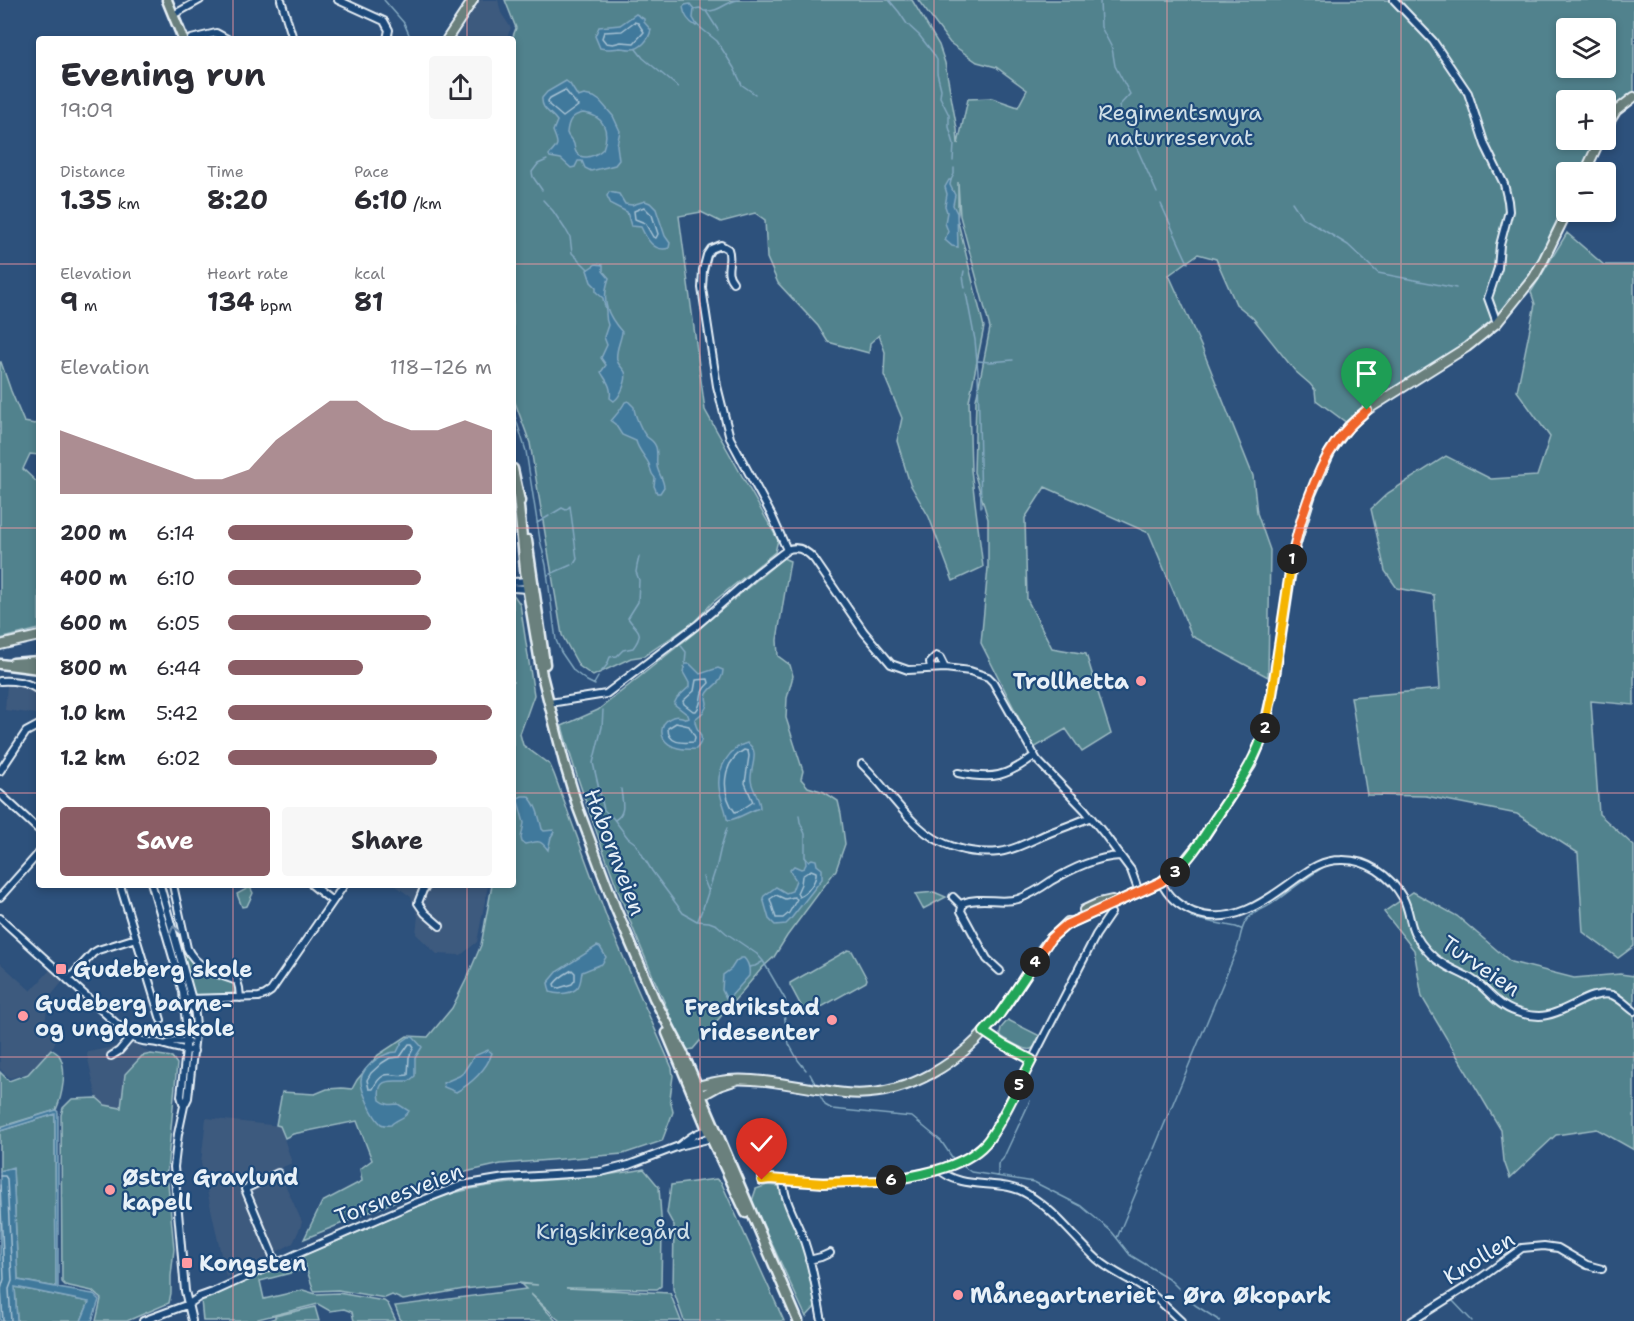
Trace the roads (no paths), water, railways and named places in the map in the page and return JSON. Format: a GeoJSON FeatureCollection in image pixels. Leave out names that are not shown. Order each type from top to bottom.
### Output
{"type":"FeatureCollection","features":[{"type":"Feature","properties":{"kind":"highway"},"geometry":{"type":"LineString","coordinates":[[167,0],[182,36]]}},
{"type":"Feature","properties":{"kind":"highway","name":"Habornveien"},"geometry":{"type":"LineString","coordinates":[[516,485],[524,521],[529,585],[550,703],[564,762],[586,831],[673,1047],[696,1092],[711,1133],[760,1231],[798,1321]]}},
{"type":"Feature","properties":{"kind":"highway"},"geometry":{"type":"LineString","coordinates":[[2,664],[36,662]]}},
{"type":"Feature","properties":{"kind":"highway"},"geometry":{"type":"LineString","coordinates":[[2,664],[36,669]]}},
{"type":"Feature","properties":{"kind":"main road"},"geometry":{"type":"LineString","coordinates":[[449,36],[473,0]]}},
{"type":"Feature","properties":{"kind":"main road"},"geometry":{"type":"LineString","coordinates":[[1616,111],[1634,97]]}},
{"type":"Feature","properties":{"kind":"main road"},"geometry":{"type":"LineString","coordinates":[[696,1092],[737,1080],[753,1080],[867,1094],[906,1086],[928,1076],[969,1047],[984,1032],[1010,1000],[1045,945],[1071,918],[1096,904],[1139,892],[1161,882],[1182,864],[1251,765],[1261,741],[1272,694],[1294,550],[1311,494],[1334,445],[1367,410],[1467,347],[1497,323],[1534,277],[1562,222]]}},
{"type":"Feature","properties":{"kind":"main road"},"geometry":{"type":"LineString","coordinates":[[0,645],[36,637]]}},
{"type":"Feature","properties":{"kind":"street"},"geometry":{"type":"LineString","coordinates":[[173,15],[200,0]]}},
{"type":"Feature","properties":{"kind":"street"},"geometry":{"type":"LineString","coordinates":[[281,0],[292,36]]}},
{"type":"Feature","properties":{"kind":"street"},"geometry":{"type":"LineString","coordinates":[[338,0],[384,21],[389,30],[388,36]]}},
{"type":"Feature","properties":{"kind":"street"},"geometry":{"type":"LineString","coordinates":[[1394,0],[1433,41],[1468,93],[1485,145],[1504,184],[1509,211],[1500,245],[1498,268],[1488,298],[1497,323]]}},
{"type":"Feature","properties":{"kind":"street"},"geometry":{"type":"LineString","coordinates":[[204,36],[216,33],[222,36]]}},
{"type":"Feature","properties":{"kind":"street"},"geometry":{"type":"LineString","coordinates":[[734,282],[728,272],[730,254],[728,249],[721,245],[716,247],[707,255],[702,288],[717,386],[730,438],[772,516],[787,550]]}},
{"type":"Feature","properties":{"kind":"street"},"geometry":{"type":"LineString","coordinates":[[550,703],[606,694],[697,625],[787,550],[799,548],[810,555],[864,632],[891,664],[908,670],[945,668],[970,671],[988,677],[997,686],[1034,756],[1091,817],[1131,870],[1139,892]]}},
{"type":"Feature","properties":{"kind":"street"},"geometry":{"type":"LineString","coordinates":[[516,583],[529,585]]}},
{"type":"Feature","properties":{"kind":"street"},"geometry":{"type":"LineString","coordinates":[[516,587],[529,585]]}},
{"type":"Feature","properties":{"kind":"street"},"geometry":{"type":"LineString","coordinates":[[931,668],[930,662],[936,656],[940,658],[945,668]]}},
{"type":"Feature","properties":{"kind":"street"},"geometry":{"type":"LineString","coordinates":[[0,681],[31,685],[36,689]]}},
{"type":"Feature","properties":{"kind":"street"},"geometry":{"type":"LineString","coordinates":[[0,771],[26,732],[36,727]]}},
{"type":"Feature","properties":{"kind":"street"},"geometry":{"type":"LineString","coordinates":[[958,773],[992,777],[1010,772],[1034,756]]}},
{"type":"Feature","properties":{"kind":"street"},"geometry":{"type":"LineString","coordinates":[[862,764],[918,827],[936,840],[957,848],[1001,852],[1091,817]]}},
{"type":"Feature","properties":{"kind":"street"},"geometry":{"type":"LineString","coordinates":[[0,794],[36,827]]}},
{"type":"Feature","properties":{"kind":"street"},"geometry":{"type":"LineString","coordinates":[[0,897],[36,856]]}},
{"type":"Feature","properties":{"kind":"street"},"geometry":{"type":"LineString","coordinates":[[962,905],[967,902],[1017,899],[1032,893],[1069,871],[1110,856],[1120,856]]}},
{"type":"Feature","properties":{"kind":"street","name":"Turveien"},"geometry":{"type":"LineString","coordinates":[[1161,882],[1169,896],[1188,909],[1210,917],[1221,917],[1234,915],[1263,903],[1315,866],[1328,861],[1343,859],[1370,865],[1389,878],[1403,899],[1415,933],[1427,951],[1443,965],[1475,981],[1504,1007],[1539,1016],[1558,1012],[1604,994],[1613,996],[1634,1011]]}},
{"type":"Feature","properties":{"kind":"street"},"geometry":{"type":"LineString","coordinates":[[121,888],[161,1020]]}},
{"type":"Feature","properties":{"kind":"street"},"geometry":{"type":"LineString","coordinates":[[153,888],[187,1002],[194,1007],[224,999]]}},
{"type":"Feature","properties":{"kind":"street"},"geometry":{"type":"LineString","coordinates":[[161,888],[187,1002],[186,1050],[181,1096],[184,1106]]}},
{"type":"Feature","properties":{"kind":"street"},"geometry":{"type":"LineString","coordinates":[[174,888],[190,956],[209,970],[237,981],[240,998]]}},
{"type":"Feature","properties":{"kind":"street"},"geometry":{"type":"LineString","coordinates":[[316,888],[332,901]]}},
{"type":"Feature","properties":{"kind":"street"},"geometry":{"type":"LineString","coordinates":[[187,1002],[259,998],[271,991],[342,888]]}},
{"type":"Feature","properties":{"kind":"street"},"geometry":{"type":"LineString","coordinates":[[425,888],[418,903],[440,926]]}},
{"type":"Feature","properties":{"kind":"street"},"geometry":{"type":"LineString","coordinates":[[953,897],[962,905]]}},
{"type":"Feature","properties":{"kind":"street"},"geometry":{"type":"LineString","coordinates":[[962,905],[961,911],[987,959],[1000,971]]}},
{"type":"Feature","properties":{"kind":"street"},"geometry":{"type":"LineString","coordinates":[[762,1180],[823,1183],[879,1181],[940,1170],[968,1157],[988,1141],[1088,949],[1111,913]]}},
{"type":"Feature","properties":{"kind":"street"},"geometry":{"type":"LineString","coordinates":[[0,918],[131,1037],[194,1051]]}},
{"type":"Feature","properties":{"kind":"street"},"geometry":{"type":"LineString","coordinates":[[68,980],[98,950],[136,938]]}},
{"type":"Feature","properties":{"kind":"street"},"geometry":{"type":"LineString","coordinates":[[192,1321],[185,1291],[174,1167],[178,1134],[188,1098],[194,1051],[196,1025],[194,1007]]}},
{"type":"Feature","properties":{"kind":"street"},"geometry":{"type":"LineString","coordinates":[[984,1032],[1032,1060]]}},
{"type":"Feature","properties":{"kind":"street"},"geometry":{"type":"LineString","coordinates":[[111,1056],[119,1051],[131,1037]]}},
{"type":"Feature","properties":{"kind":"street"},"geometry":{"type":"LineString","coordinates":[[165,1045],[174,1041],[194,1042]]}},
{"type":"Feature","properties":{"kind":"street","name":"Torsnesveien"},"geometry":{"type":"LineString","coordinates":[[143,1321],[189,1304],[199,1297],[276,1263],[462,1185],[505,1178],[601,1172],[628,1165],[711,1133]]}},
{"type":"Feature","properties":{"kind":"street"},"geometry":{"type":"LineString","coordinates":[[940,1170],[946,1176],[967,1182],[1007,1188],[1028,1194],[1044,1206],[1101,1263],[1155,1296],[1181,1321]]}},
{"type":"Feature","properties":{"kind":"street"},"geometry":{"type":"LineString","coordinates":[[276,1263],[245,1189],[278,1173]]}},
{"type":"Feature","properties":{"kind":"street"},"geometry":{"type":"LineString","coordinates":[[783,1180],[783,1189],[809,1260],[822,1321]]}},
{"type":"Feature","properties":{"kind":"street","name":"Knollen"},"geometry":{"type":"LineString","coordinates":[[1412,1321],[1482,1277],[1522,1248],[1544,1246],[1558,1248],[1587,1265],[1602,1269]]}},
{"type":"Feature","properties":{"kind":"street"},"geometry":{"type":"LineString","coordinates":[[809,1260],[830,1253]]}},
{"type":"Feature","properties":{"kind":"water"},"geometry":{"type":"Polygon","coordinates":[[[690,4],[694,9],[693,18],[696,26],[687,18],[683,7],[690,4]]]}},
{"type":"Feature","properties":{"kind":"water"},"geometry":{"type":"Polygon","coordinates":[[[636,14],[644,19],[651,30],[644,43],[634,49],[600,48],[595,36],[599,27],[620,25],[636,14]]]}},
{"type":"Feature","properties":{"kind":"water"},"geometry":{"type":"Polygon","coordinates":[[[566,81],[578,97],[584,95],[600,101],[613,116],[620,131],[617,145],[619,160],[615,165],[591,171],[585,168],[582,161],[578,161],[575,167],[571,168],[561,159],[550,157],[549,155],[557,144],[553,131],[557,121],[543,105],[542,98],[547,92],[566,81]],[[590,114],[576,115],[569,122],[567,129],[575,151],[582,157],[597,153],[603,149],[605,142],[604,125],[590,114]]]}},
{"type":"Feature","properties":{"kind":"water"},"geometry":{"type":"Polygon","coordinates":[[[951,180],[950,185],[955,195],[953,205],[957,213],[958,247],[952,246],[945,240],[948,231],[945,223],[947,194],[945,187],[951,180]]]}},
{"type":"Feature","properties":{"kind":"water"},"geometry":{"type":"Polygon","coordinates":[[[609,192],[619,194],[625,204],[632,205],[645,201],[650,203],[656,209],[665,236],[670,243],[669,248],[655,246],[648,240],[641,227],[631,226],[627,212],[611,204],[607,196],[609,192]]]}},
{"type":"Feature","properties":{"kind":"water"},"geometry":{"type":"Polygon","coordinates":[[[596,264],[603,265],[603,271],[609,278],[606,294],[607,307],[609,314],[622,332],[617,360],[626,375],[621,392],[614,401],[610,398],[609,387],[601,372],[606,365],[601,358],[607,345],[604,337],[608,325],[606,310],[603,298],[596,292],[596,287],[591,282],[587,270],[596,264]]]}},
{"type":"Feature","properties":{"kind":"water"},"geometry":{"type":"Polygon","coordinates":[[[628,401],[634,407],[643,431],[656,447],[657,468],[664,487],[660,493],[657,493],[654,486],[655,478],[636,441],[622,435],[611,421],[628,401]]]}},
{"type":"Feature","properties":{"kind":"water"},"geometry":{"type":"Polygon","coordinates":[[[685,664],[690,664],[700,674],[718,668],[723,670],[719,681],[707,694],[705,709],[695,719],[701,737],[696,749],[680,748],[669,744],[663,738],[664,723],[670,718],[678,716],[689,718],[674,704],[689,687],[683,672],[685,664]]]}},
{"type":"Feature","properties":{"kind":"water"},"geometry":{"type":"Polygon","coordinates":[[[747,743],[751,746],[754,755],[751,780],[760,808],[729,820],[720,791],[720,773],[730,754],[747,743]]]}},
{"type":"Feature","properties":{"kind":"water"},"geometry":{"type":"Polygon","coordinates":[[[528,796],[534,803],[542,829],[554,832],[548,850],[540,842],[525,844],[522,842],[524,823],[518,798],[528,796]]]}},
{"type":"Feature","properties":{"kind":"water"},"geometry":{"type":"Polygon","coordinates":[[[805,857],[808,861],[816,860],[817,865],[822,869],[822,879],[786,924],[775,925],[769,919],[763,898],[776,887],[786,893],[792,891],[796,880],[790,870],[794,866],[804,868],[805,857]]]}},
{"type":"Feature","properties":{"kind":"water"},"geometry":{"type":"Polygon","coordinates":[[[597,946],[606,957],[602,964],[582,972],[579,985],[573,991],[561,994],[550,992],[548,983],[558,971],[597,946]]]}},
{"type":"Feature","properties":{"kind":"water"},"geometry":{"type":"Polygon","coordinates":[[[741,958],[744,958],[748,964],[749,976],[731,996],[726,998],[722,990],[723,975],[741,958]]]}},
{"type":"Feature","properties":{"kind":"water"},"geometry":{"type":"Polygon","coordinates":[[[413,1037],[422,1047],[415,1058],[415,1076],[409,1081],[387,1081],[380,1087],[379,1092],[382,1102],[398,1104],[409,1111],[391,1125],[384,1125],[375,1116],[365,1097],[361,1085],[362,1075],[374,1061],[386,1054],[397,1052],[402,1042],[413,1037]]]}},
{"type":"Feature","properties":{"kind":"water"},"geometry":{"type":"Polygon","coordinates":[[[488,1050],[492,1053],[490,1059],[473,1080],[456,1092],[444,1087],[443,1083],[463,1073],[474,1056],[488,1050]]]}},
{"type":"Feature","properties":{"kind":"water"},"geometry":{"type":"Polygon","coordinates":[[[56,1110],[58,1112],[58,1288],[93,1294],[99,1300],[92,1321],[81,1321],[89,1302],[15,1287],[17,1321],[0,1321],[0,1171],[13,1167],[18,1280],[56,1287],[55,1114],[0,1131],[0,1128],[56,1110]]]}},
{"type":"Feature","properties":{"kind":"waterway"},"geometry":{"type":"LineString","coordinates":[[384,0],[404,23],[410,36]]}},
{"type":"Feature","properties":{"kind":"waterway"},"geometry":{"type":"LineString","coordinates":[[694,9],[714,10],[738,0]]}},
{"type":"Feature","properties":{"kind":"waterway"},"geometry":{"type":"LineString","coordinates":[[889,0],[937,60],[940,97],[949,115],[949,127],[954,144],[953,161]]}},
{"type":"Feature","properties":{"kind":"waterway"},"geometry":{"type":"LineString","coordinates":[[1100,0],[1101,27],[1112,48],[1115,66],[1130,94],[1119,106],[1125,124]]}},
{"type":"Feature","properties":{"kind":"waterway"},"geometry":{"type":"LineString","coordinates":[[706,11],[718,30]]}},
{"type":"Feature","properties":{"kind":"waterway"},"geometry":{"type":"LineString","coordinates":[[697,25],[717,41],[742,85],[755,94]]}},
{"type":"Feature","properties":{"kind":"waterway"},"geometry":{"type":"LineString","coordinates":[[636,49],[643,58],[678,87]]}},
{"type":"Feature","properties":{"kind":"waterway"},"geometry":{"type":"LineString","coordinates":[[1131,135],[1157,193]]}},
{"type":"Feature","properties":{"kind":"waterway"},"geometry":{"type":"LineString","coordinates":[[542,190],[532,172],[538,164],[547,160]]}},
{"type":"Feature","properties":{"kind":"waterway"},"geometry":{"type":"LineString","coordinates":[[951,180],[954,168]]}},
{"type":"Feature","properties":{"kind":"waterway"},"geometry":{"type":"LineString","coordinates":[[543,200],[565,229]]}},
{"type":"Feature","properties":{"kind":"waterway"},"geometry":{"type":"LineString","coordinates":[[1292,202],[1302,217],[1348,245],[1378,273],[1456,288]]}},
{"type":"Feature","properties":{"kind":"waterway"},"geometry":{"type":"LineString","coordinates":[[1161,204],[1188,263]]}},
{"type":"Feature","properties":{"kind":"waterway"},"geometry":{"type":"LineString","coordinates":[[566,230],[570,237],[572,253],[588,269]]}},
{"type":"Feature","properties":{"kind":"waterway"},"geometry":{"type":"LineString","coordinates":[[964,271],[965,288]]}},
{"type":"Feature","properties":{"kind":"waterway"},"geometry":{"type":"LineString","coordinates":[[966,293],[975,340],[978,372],[981,507]]}},
{"type":"Feature","properties":{"kind":"waterway"},"geometry":{"type":"LineString","coordinates":[[978,361],[1013,360]]}},
{"type":"Feature","properties":{"kind":"waterway"},"geometry":{"type":"LineString","coordinates":[[516,419],[526,451],[546,565],[556,640],[574,671],[595,685]]}},
{"type":"Feature","properties":{"kind":"waterway"},"geometry":{"type":"LineString","coordinates":[[552,514],[562,508],[566,510],[570,506],[577,559],[574,564]]}},
{"type":"Feature","properties":{"kind":"waterway"},"geometry":{"type":"LineString","coordinates":[[537,523],[549,516]]}},
{"type":"Feature","properties":{"kind":"waterway"},"geometry":{"type":"LineString","coordinates":[[601,672],[610,657],[633,648],[639,638],[638,631],[628,618],[638,602],[639,580],[636,572],[639,557]]}},
{"type":"Feature","properties":{"kind":"waterway"},"geometry":{"type":"LineString","coordinates":[[548,575],[571,565]]}},
{"type":"Feature","properties":{"kind":"waterway"},"geometry":{"type":"LineString","coordinates":[[679,643],[686,652],[685,664]]}},
{"type":"Feature","properties":{"kind":"waterway"},"geometry":{"type":"LineString","coordinates":[[594,684],[598,677]]}},
{"type":"Feature","properties":{"kind":"waterway"},"geometry":{"type":"LineString","coordinates":[[603,710],[602,727],[593,763],[604,810],[635,843],[652,871],[683,913],[697,921],[717,925],[757,954],[763,961],[785,999],[784,1014],[789,1044],[806,1070]]}},
{"type":"Feature","properties":{"kind":"waterway"},"geometry":{"type":"LineString","coordinates":[[615,820],[622,810],[621,789]]}},
{"type":"Feature","properties":{"kind":"waterway"},"geometry":{"type":"LineString","coordinates":[[799,815],[805,834],[805,857]]}},
{"type":"Feature","properties":{"kind":"waterway"},"geometry":{"type":"LineString","coordinates":[[716,869],[727,828]]}},
{"type":"Feature","properties":{"kind":"waterway"},"geometry":{"type":"LineString","coordinates":[[1154,1149],[1236,952],[1246,921],[1251,915],[1273,903],[1327,865]]}},
{"type":"Feature","properties":{"kind":"waterway"},"geometry":{"type":"LineString","coordinates":[[703,908],[715,871]]}},
{"type":"Feature","properties":{"kind":"waterway"},"geometry":{"type":"LineString","coordinates":[[703,877],[708,890]]}},
{"type":"Feature","properties":{"kind":"waterway"},"geometry":{"type":"LineString","coordinates":[[698,920],[702,910]]}},
{"type":"Feature","properties":{"kind":"waterway"},"geometry":{"type":"LineString","coordinates":[[1191,918],[1241,929]]}},
{"type":"Feature","properties":{"kind":"waterway"},"geometry":{"type":"LineString","coordinates":[[749,967],[762,962]]}},
{"type":"Feature","properties":{"kind":"waterway"},"geometry":{"type":"LineString","coordinates":[[810,1074],[816,1085]]}},
{"type":"Feature","properties":{"kind":"waterway"},"geometry":{"type":"LineString","coordinates":[[819,1094],[825,1105],[832,1109],[912,1117],[941,1141],[954,1160]]}},
{"type":"Feature","properties":{"kind":"waterway"},"geometry":{"type":"LineString","coordinates":[[998,1176],[998,1164],[1003,1159],[1030,1101]]}},
{"type":"Feature","properties":{"kind":"waterway"},"geometry":{"type":"LineString","coordinates":[[1117,1238],[1153,1152]]}},
{"type":"Feature","properties":{"kind":"waterway"},"geometry":{"type":"LineString","coordinates":[[964,1167],[971,1172],[1034,1182],[1081,1206],[1111,1231]]}},
{"type":"Feature","properties":{"kind":"waterway"},"geometry":{"type":"LineString","coordinates":[[1112,1232],[1130,1255],[1168,1278],[1179,1289]]}},
{"type":"Feature","properties":{"kind":"waterway"},"geometry":{"type":"LineString","coordinates":[[1184,1294],[1195,1305],[1220,1321]]}},
{"type":"Feature","properties":{"kind":"waterway"},"geometry":{"type":"LineString","coordinates":[[1452,1300],[1472,1321]]}},
{"type":"Feature","properties":{"kind":"place","name":"Trollhetta"},"geometry":{"type":"Point","coordinates":[1141,681]}},
{"type":"Feature","properties":{"kind":"place","name":"Gudeberg skole"},"geometry":{"type":"Point","coordinates":[61,969]}},
{"type":"Feature","properties":{"kind":"place","name":"Gudeberg barne- og ungdomsskole"},"geometry":{"type":"Point","coordinates":[23,1016]}},
{"type":"Feature","properties":{"kind":"place","name":"Fredrikstad ridesenter"},"geometry":{"type":"Point","coordinates":[832,1020]}},
{"type":"Feature","properties":{"kind":"place","name":"Østre Gravlund kapell"},"geometry":{"type":"Point","coordinates":[110,1190]}},
{"type":"Feature","properties":{"kind":"place","name":"Kongsten"},"geometry":{"type":"Point","coordinates":[187,1263]}},
{"type":"Feature","properties":{"kind":"place","name":"Månegartneriet - Øra Økopark"},"geometry":{"type":"Point","coordinates":[958,1295]}},
{"type":"Feature","properties":{"kind":"park label","name":"Regimentsmyra naturreservat"},"geometry":{"type":"Point","coordinates":[1180,124]}},
{"type":"Feature","properties":{"kind":"park label","name":"Krigskirkegård"},"geometry":{"type":"Point","coordinates":[613,1231]}}]}
